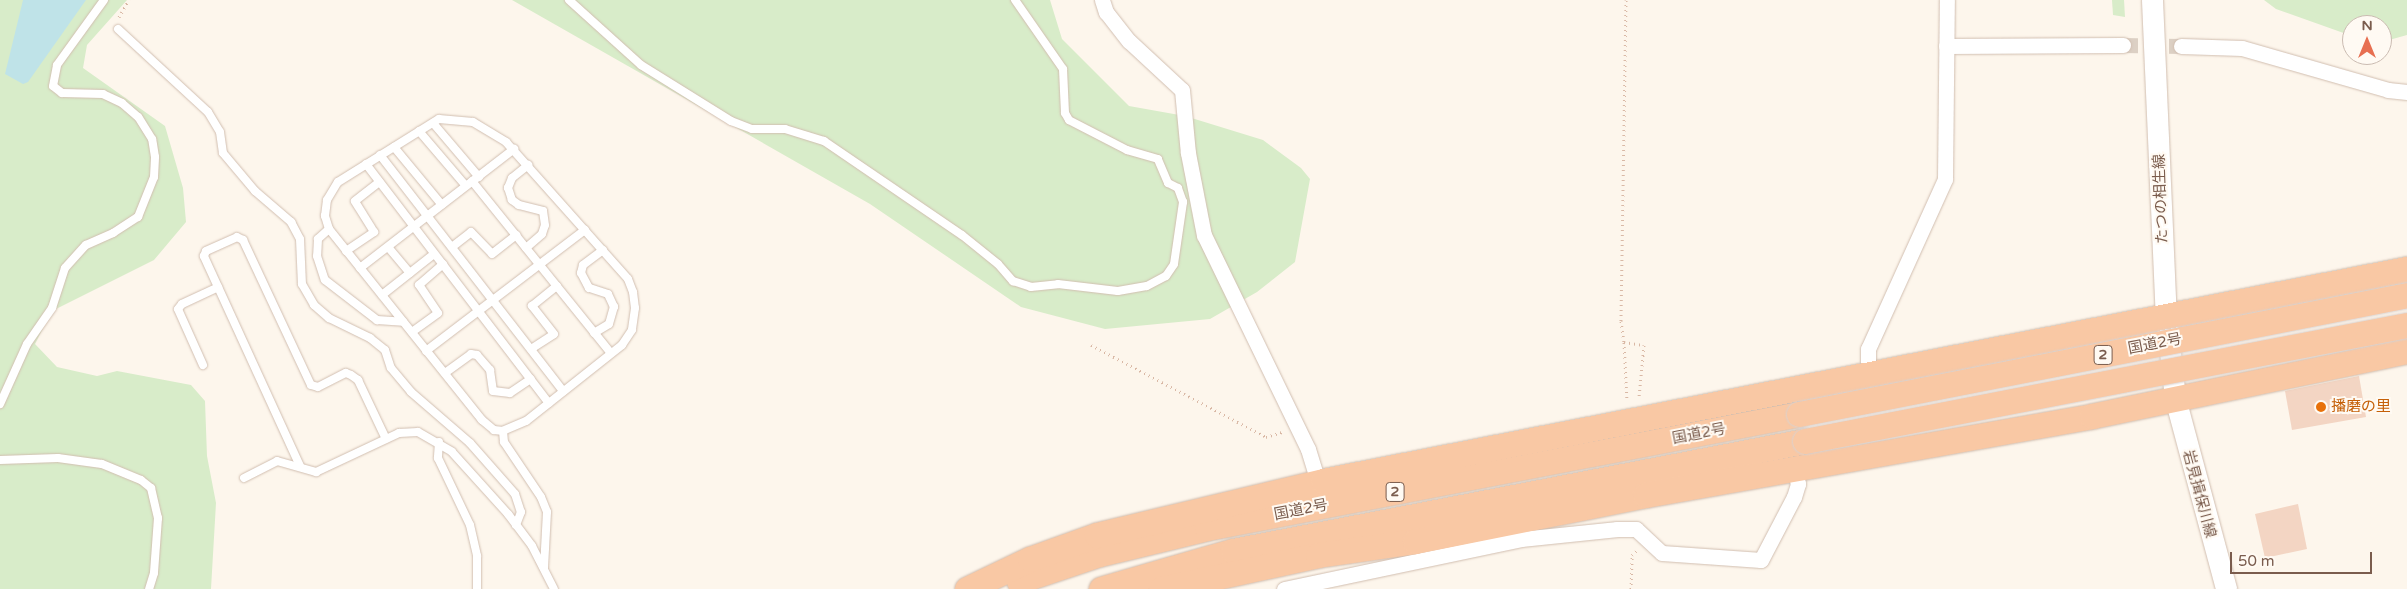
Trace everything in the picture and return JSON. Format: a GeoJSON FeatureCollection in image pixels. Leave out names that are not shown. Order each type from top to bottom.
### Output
{"type":"FeatureCollection","features":[{"type":"Feature","properties":{"kind":"highway"},"geometry":{"type":"LineString","coordinates":[[967,589],[1030,559],[1096,535],[1634,410],[1868,373],[2407,269]]}},
{"type":"Feature","properties":{"kind":"highway","name":"国道2号"},"geometry":{"type":"LineString","coordinates":[[995,589],[1099,554],[1208,528],[2407,295]]}},
{"type":"Feature","properties":{"kind":"highway","name":"国道2号"},"geometry":{"type":"LineString","coordinates":[[1101,589],[1233,551],[2407,325]]}},
{"type":"Feature","properties":{"kind":"highway"},"geometry":{"type":"LineString","coordinates":[[1161,589],[1318,555],[1443,546],[1794,468],[2175,398],[2407,351]]}},
{"type":"Feature","properties":{"kind":"main road","name":"たつの相生線"},"geometry":{"type":"LineString","coordinates":[[2152,0],[2166,315],[2175,398]]}},
{"type":"Feature","properties":{"kind":"main road","name":"岩見揖保川線"},"geometry":{"type":"LineString","coordinates":[[2175,398],[2226,589]]}},
{"type":"Feature","properties":{"kind":"street"},"geometry":{"type":"LineString","coordinates":[[1102,0],[1106,12],[1129,41],[1182,90],[1188,153],[1204,235],[1296,423],[1318,482]]}},
{"type":"Feature","properties":{"kind":"street"},"geometry":{"type":"LineString","coordinates":[[1868,373],[1868,349],[1945,179],[1947,0]]}},
{"type":"Feature","properties":{"kind":"street"},"geometry":{"type":"LineString","coordinates":[[1946,46],[2123,45]]}},
{"type":"Feature","properties":{"kind":"street"},"geometry":{"type":"LineString","coordinates":[[2181,46],[2242,48],[2388,90],[2407,92]]}},
{"type":"Feature","properties":{"kind":"street"},"geometry":{"type":"LineString","coordinates":[[1284,589],[1443,546],[1617,529],[1636,529],[1662,553],[1761,560],[1794,497],[1798,484],[1794,468]]}},
{"type":"Feature","properties":{"kind":"lane"},"geometry":{"type":"LineString","coordinates":[[0,404],[27,344],[52,308],[65,268],[86,245],[113,233],[138,217],[154,177],[155,157],[152,139],[138,117],[122,103],[103,94],[62,93],[53,86],[57,65],[104,0]]}},
{"type":"Feature","properties":{"kind":"lane"},"geometry":{"type":"LineString","coordinates":[[569,0],[642,65],[731,121],[752,129],[784,129],[824,141],[962,235],[998,264],[1013,281],[1031,287],[1058,284],[1118,291],[1147,286],[1166,276],[1174,264],[1183,202],[1178,188],[1168,183],[1158,159],[1127,150],[1069,120],[1065,113],[1063,69],[1016,0]]}},
{"type":"Feature","properties":{"kind":"lane"},"geometry":{"type":"LineString","coordinates":[[118,29],[208,112],[220,132],[224,153],[255,191],[292,222],[300,239],[302,284],[314,304],[329,318],[370,338],[385,350],[391,368],[411,392],[470,443],[515,494],[521,512],[516,525]]}},
{"type":"Feature","properties":{"kind":"lane"},"geometry":{"type":"LineString","coordinates":[[439,119],[473,122],[495,134],[514,150],[628,279],[635,308],[632,330],[611,353],[516,427],[503,431],[494,430],[482,420],[329,229],[325,216],[332,191],[338,182],[433,123],[439,119]]}},
{"type":"Feature","properties":{"kind":"lane"},"geometry":{"type":"LineString","coordinates":[[433,123],[472,182],[611,353]]}},
{"type":"Feature","properties":{"kind":"lane"},"geometry":{"type":"LineString","coordinates":[[419,131],[472,182]]}},
{"type":"Feature","properties":{"kind":"lane"},"geometry":{"type":"LineString","coordinates":[[394,147],[442,205]]}},
{"type":"Feature","properties":{"kind":"lane"},"geometry":{"type":"LineString","coordinates":[[360,268],[514,150]]}},
{"type":"Feature","properties":{"kind":"lane"},"geometry":{"type":"LineString","coordinates":[[380,156],[564,391]]}},
{"type":"Feature","properties":{"kind":"lane"},"geometry":{"type":"LineString","coordinates":[[366,164],[549,402]]}},
{"type":"Feature","properties":{"kind":"lane"},"geometry":{"type":"LineString","coordinates":[[526,248],[542,234],[546,225],[543,211],[519,205],[512,200],[508,188],[512,178],[528,165]]}},
{"type":"Feature","properties":{"kind":"lane"},"geometry":{"type":"LineString","coordinates":[[346,251],[374,232],[355,201],[379,182]]}},
{"type":"Feature","properties":{"kind":"lane"},"geometry":{"type":"LineString","coordinates":[[329,229],[318,239],[317,256],[325,280],[377,320],[403,322]]}},
{"type":"Feature","properties":{"kind":"lane"},"geometry":{"type":"LineString","coordinates":[[426,351],[585,230]]}},
{"type":"Feature","properties":{"kind":"lane"},"geometry":{"type":"LineString","coordinates":[[452,248],[471,232],[492,254],[516,235]]}},
{"type":"Feature","properties":{"kind":"lane"},"geometry":{"type":"LineString","coordinates":[[300,466],[204,256],[206,251],[237,237],[243,240],[311,385],[318,387],[346,373],[358,380],[386,439]]}},
{"type":"Feature","properties":{"kind":"lane"},"geometry":{"type":"LineString","coordinates":[[388,247],[410,273]]}},
{"type":"Feature","properties":{"kind":"lane"},"geometry":{"type":"LineString","coordinates":[[594,333],[609,324],[614,307],[608,294],[589,288],[581,272],[583,265],[603,250]]}},
{"type":"Feature","properties":{"kind":"lane"},"geometry":{"type":"LineString","coordinates":[[382,295],[434,254]]}},
{"type":"Feature","properties":{"kind":"lane"},"geometry":{"type":"LineString","coordinates":[[412,332],[438,313],[419,285],[443,264]]}},
{"type":"Feature","properties":{"kind":"lane"},"geometry":{"type":"LineString","coordinates":[[531,349],[554,334],[532,306],[557,286]]}},
{"type":"Feature","properties":{"kind":"lane"},"geometry":{"type":"LineString","coordinates":[[203,366],[178,309],[182,304],[218,287]]}},
{"type":"Feature","properties":{"kind":"lane"},"geometry":{"type":"LineString","coordinates":[[445,373],[471,354],[478,355],[490,370],[493,391],[510,393],[531,379]]}},
{"type":"Feature","properties":{"kind":"lane"},"geometry":{"type":"LineString","coordinates":[[503,431],[504,442],[541,497],[547,512],[544,568]]}},
{"type":"Feature","properties":{"kind":"lane"},"geometry":{"type":"LineString","coordinates":[[244,478],[277,461],[316,472],[399,433],[418,432],[439,442],[452,452],[516,525],[544,568],[554,589]]}},
{"type":"Feature","properties":{"kind":"lane"},"geometry":{"type":"LineString","coordinates":[[439,442],[438,458],[470,525],[477,556],[477,589]]}},
{"type":"Feature","properties":{"kind":"lane"},"geometry":{"type":"LineString","coordinates":[[0,460],[58,458],[102,464],[141,480],[151,488],[158,518],[155,566],[149,589]]}},
{"type":"Feature","properties":{"kind":"path"},"geometry":{"type":"LineString","coordinates":[[118,29],[120,16],[129,0]]}},
{"type":"Feature","properties":{"kind":"path"},"geometry":{"type":"LineString","coordinates":[[1626,0],[1624,342],[1634,410]]}},
{"type":"Feature","properties":{"kind":"path"},"geometry":{"type":"LineString","coordinates":[[1624,342],[1644,345],[1638,402],[1634,410]]}},
{"type":"Feature","properties":{"kind":"path"},"geometry":{"type":"LineString","coordinates":[[1091,346],[1266,437],[1281,433],[1296,423]]}},
{"type":"Feature","properties":{"kind":"path"},"geometry":{"type":"LineString","coordinates":[[1631,589],[1632,555],[1654,545]]}},
{"type":"Feature","properties":{"kind":"green space"},"geometry":{"type":"Polygon","coordinates":[[[0,0],[127,0],[87,45],[83,68],[165,126],[183,188],[186,222],[154,260],[52,311],[35,344],[57,367],[97,376],[117,371],[191,385],[205,401],[207,456],[216,503],[211,589],[0,589],[0,0]]]}},
{"type":"Feature","properties":{"kind":"green space"},"geometry":{"type":"Polygon","coordinates":[[[512,0],[1050,0],[1062,39],[1129,106],[1185,116],[1263,140],[1301,168],[1310,179],[1295,262],[1257,292],[1210,319],[1105,329],[1021,307],[870,204],[512,0]]]}},
{"type":"Feature","properties":{"kind":"green space"},"geometry":{"type":"Polygon","coordinates":[[[2112,0],[2124,0],[2125,17],[2113,15],[2112,0]]]}},
{"type":"Feature","properties":{"kind":"green space"},"geometry":{"type":"Polygon","coordinates":[[[2264,0],[2407,0],[2407,35],[2392,39],[2392,15],[2342,15],[2342,32],[2276,9],[2264,0]]]}},
{"type":"Feature","properties":{"kind":"water"},"geometry":{"type":"Polygon","coordinates":[[[23,0],[86,0],[28,82],[23,84],[5,74],[23,0]]]}},
{"type":"Feature","properties":{"kind":"building"},"geometry":{"type":"Polygon","coordinates":[[[2359,376],[2366,417],[2292,430],[2285,391],[2359,376]]]}},
{"type":"Feature","properties":{"kind":"building"},"geometry":{"type":"Polygon","coordinates":[[[2298,504],[2307,549],[2265,558],[2255,514],[2298,504]]]}},
{"type":"Feature","properties":{"kind":"tunnel"},"geometry":{"type":"LineString","coordinates":[[2123,45],[2181,46]]}},
{"type":"Feature","properties":{"kind":"place","name":"播磨の里"},"geometry":{"type":"Point","coordinates":[2321,407]}}]}
